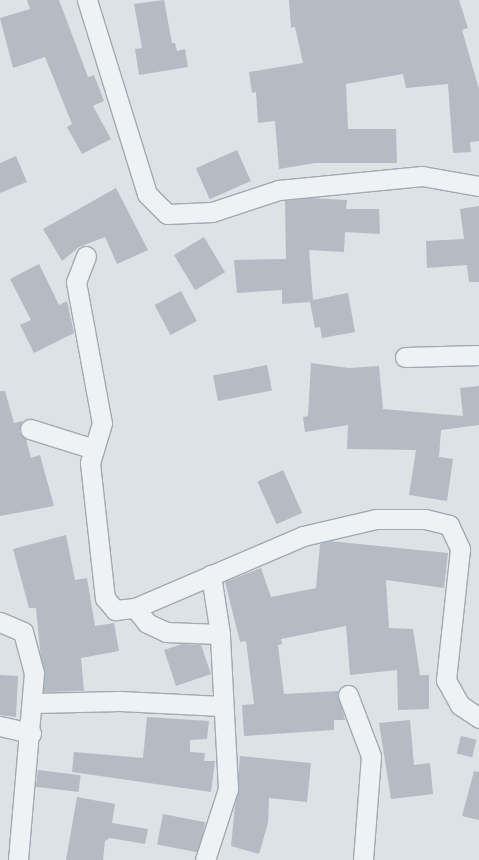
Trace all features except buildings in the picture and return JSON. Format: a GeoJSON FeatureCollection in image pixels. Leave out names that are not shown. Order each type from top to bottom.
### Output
{"type":"FeatureCollection","features":[{"type":"Feature","properties":{"kind":"street"},"geometry":{"type":"LineString","coordinates":[[87,0],[147,194],[167,214],[212,212],[279,190],[422,176],[479,186]]}},
{"type":"Feature","properties":{"kind":"street"},"geometry":{"type":"LineString","coordinates":[[86,256],[76,282],[102,423],[90,463],[105,598],[115,610],[135,608],[304,536],[376,518],[425,519],[449,525],[460,549],[446,680],[460,705],[479,718]]}},
{"type":"Feature","properties":{"kind":"street"},"geometry":{"type":"LineString","coordinates":[[405,357],[479,355]]}},
{"type":"Feature","properties":{"kind":"street"},"geometry":{"type":"LineString","coordinates":[[30,429],[94,449]]}},
{"type":"Feature","properties":{"kind":"street"},"geometry":{"type":"LineString","coordinates":[[205,860],[228,790],[222,706],[220,634],[210,575]]}},
{"type":"Feature","properties":{"kind":"street"},"geometry":{"type":"LineString","coordinates":[[135,608],[147,623],[166,632],[220,634]]}},
{"type":"Feature","properties":{"kind":"street"},"geometry":{"type":"LineString","coordinates":[[0,622],[23,632],[28,643],[35,703],[22,784],[18,860]]}},
{"type":"Feature","properties":{"kind":"street"},"geometry":{"type":"LineString","coordinates":[[348,695],[371,756],[363,860]]}},
{"type":"Feature","properties":{"kind":"street"},"geometry":{"type":"LineString","coordinates":[[35,703],[120,701],[222,706]]}},
{"type":"Feature","properties":{"kind":"street"},"geometry":{"type":"LineString","coordinates":[[0,726],[31,733]]}}]}
